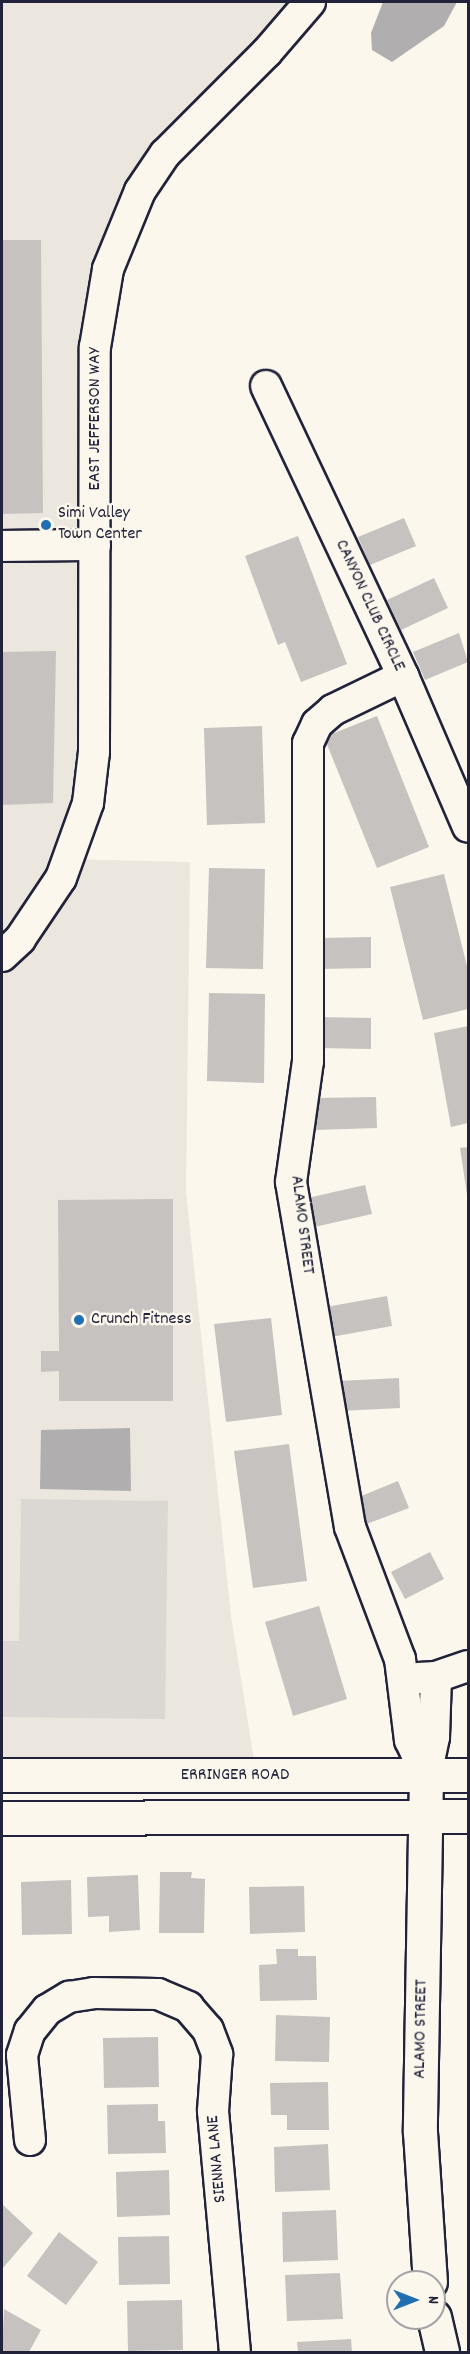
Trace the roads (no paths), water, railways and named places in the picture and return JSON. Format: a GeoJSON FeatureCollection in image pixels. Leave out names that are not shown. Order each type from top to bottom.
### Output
{"type":"FeatureCollection","features":[{"type":"Feature","properties":{"kind":"main road","name":"ERRINGER ROAD"},"geometry":{"type":"LineString","coordinates":[[2,1775],[468,1775]]}},
{"type":"Feature","properties":{"kind":"main road","name":"ALAMO STREET"},"geometry":{"type":"LineString","coordinates":[[426,1775],[420,2132],[428,2270]]}},
{"type":"Feature","properties":{"kind":"main road"},"geometry":{"type":"LineString","coordinates":[[2,1818],[468,1816]]}},
{"type":"Feature","properties":{"kind":"main road"},"geometry":{"type":"LineString","coordinates":[[437,2330],[442,2352]]}},
{"type":"Feature","properties":{"kind":"street","name":"EAST JEFFERSON WAY"},"geometry":{"type":"LineString","coordinates":[[2,956],[20,939],[61,878],[88,803],[94,752],[95,347],[108,269],[140,190],[165,153],[267,52],[310,2]]}},
{"type":"Feature","properties":{"kind":"street","name":"CANYON CLUB CIRCLE"},"geometry":{"type":"LineString","coordinates":[[266,386],[403,676],[468,827]]}},
{"type":"Feature","properties":{"kind":"street"},"geometry":{"type":"LineString","coordinates":[[2,546],[95,544]]}},
{"type":"Feature","properties":{"kind":"street","name":"ALAMO STREET"},"geometry":{"type":"LineString","coordinates":[[403,676],[333,710],[317,724],[308,743],[308,1061],[291,1182],[350,1527],[406,1679],[410,1740],[426,1775]]}},
{"type":"Feature","properties":{"kind":"street"},"geometry":{"type":"LineString","coordinates":[[406,1679],[436,1677],[468,1666]]}},
{"type":"Feature","properties":{"kind":"street","name":"ALAMO STREET"},"geometry":{"type":"LineString","coordinates":[[426,1775],[434,1737],[436,1677]]}},
{"type":"Feature","properties":{"kind":"street","name":"SIENNA LANE"},"geometry":{"type":"LineString","coordinates":[[30,2140],[22,2055],[30,2031],[47,2010],[69,1997],[94,1993],[158,1994],[188,2007],[208,2030],[217,2054],[213,2111],[235,2352]]}},
{"type":"Feature","properties":{"kind":"place","name":"Simi Valley Town Center"},"geometry":{"type":"Point","coordinates":[46,525]}},
{"type":"Feature","properties":{"kind":"place","name":"Crunch Fitness"},"geometry":{"type":"Point","coordinates":[79,1320]}}]}
